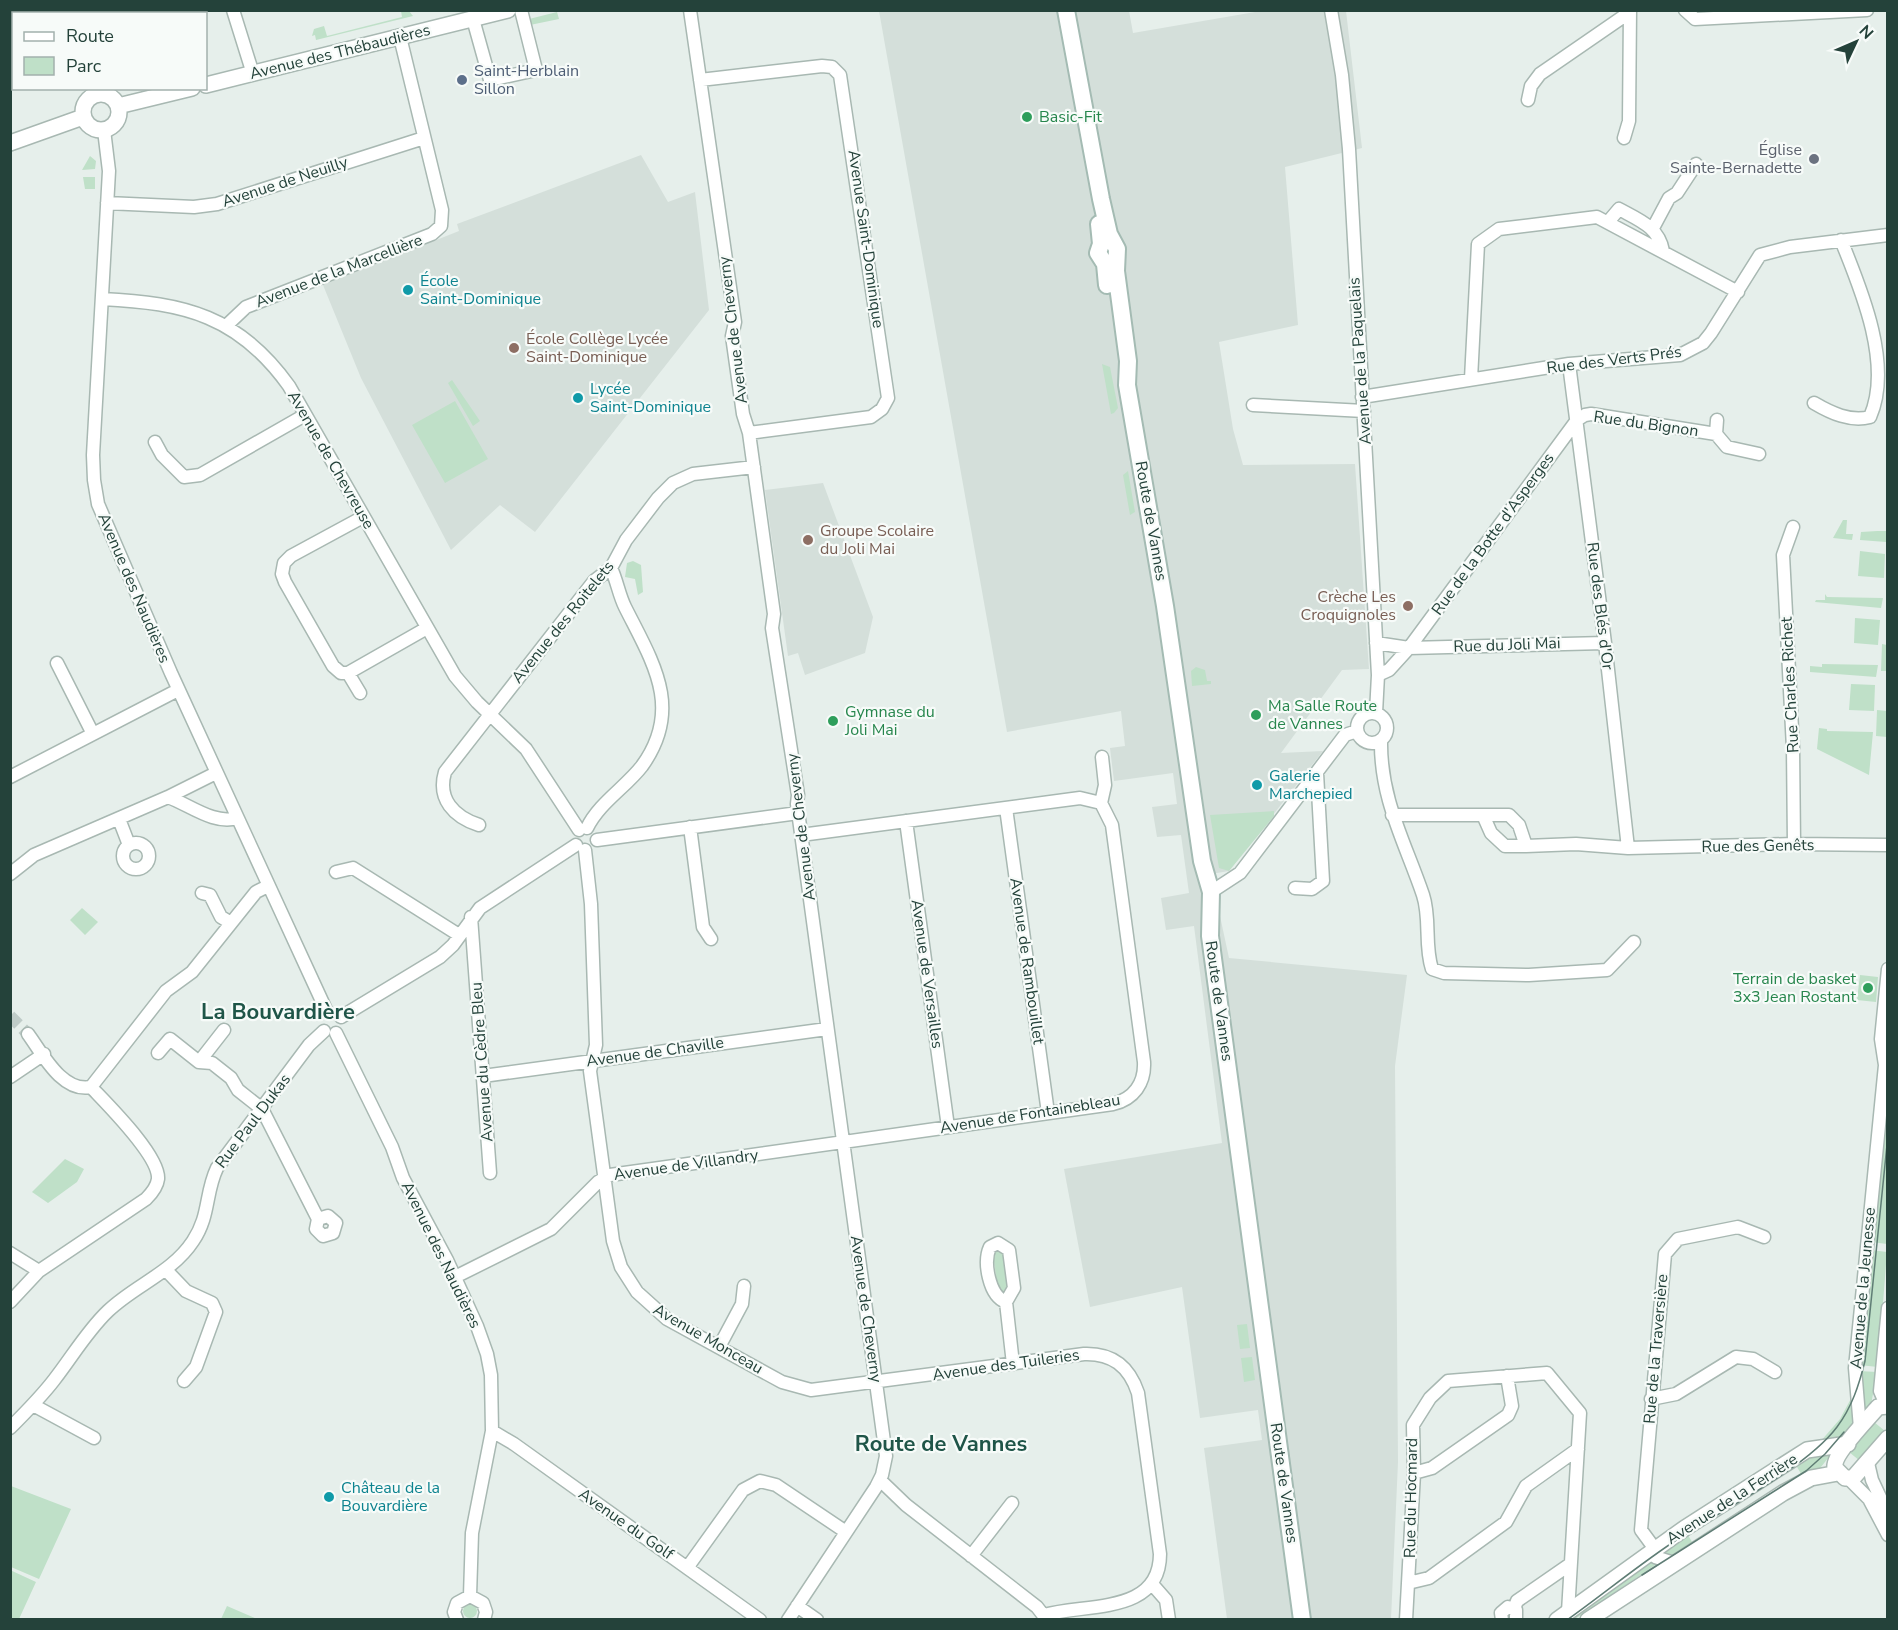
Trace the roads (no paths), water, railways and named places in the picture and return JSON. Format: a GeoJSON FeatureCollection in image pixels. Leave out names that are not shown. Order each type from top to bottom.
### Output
{"type":"FeatureCollection","features":[{"type":"Feature","properties":{"kind":"main road","name":"Route de Vannes"},"geometry":{"type":"LineString","coordinates":[[1058,10],[1108,250]]}},
{"type":"Feature","properties":{"kind":"main road","name":"Route de Vannes"},"geometry":{"type":"LineString","coordinates":[[1066,10],[1108,250],[1105,264],[1118,362],[1127,385],[1165,606],[1202,861],[1211,892],[1210,936],[1302,1620]]}},
{"type":"Feature","properties":{"kind":"street"},"geometry":{"type":"LineString","coordinates":[[233,10],[253,74]]}},
{"type":"Feature","properties":{"kind":"street","name":"Avenue des Thébaudières"},"geometry":{"type":"LineString","coordinates":[[207,85],[508,10]]}},
{"type":"Feature","properties":{"kind":"street"},"geometry":{"type":"LineString","coordinates":[[473,19],[490,80],[536,70],[521,10]]}},
{"type":"Feature","properties":{"kind":"street","name":"Avenue de Cheverny"},"geometry":{"type":"LineString","coordinates":[[690,10],[735,322],[732,336],[743,414],[749,433],[754,467],[774,614],[772,628],[798,795],[798,813],[886,1456],[879,1480],[788,1620]]}},
{"type":"Feature","properties":{"kind":"street","name":"Avenue de la Paquelais"},"geometry":{"type":"LineString","coordinates":[[1331,10],[1342,75],[1348,148],[1378,675],[1376,713]]}},
{"type":"Feature","properties":{"kind":"street"},"geometry":{"type":"LineString","coordinates":[[1685,10],[1695,19],[1868,10]]}},
{"type":"Feature","properties":{"kind":"street"},"geometry":{"type":"LineString","coordinates":[[1528,100],[1531,86],[1539,74],[1630,11]]}},
{"type":"Feature","properties":{"kind":"street"},"geometry":{"type":"LineString","coordinates":[[1624,138],[1629,121],[1630,11]]}},
{"type":"Feature","properties":{"kind":"street","name":"Avenue de la Marcellière"},"geometry":{"type":"LineString","coordinates":[[227,325],[246,307],[438,230],[443,217],[400,37]]}},
{"type":"Feature","properties":{"kind":"street","name":"Avenue Saint-Dominique"},"geometry":{"type":"LineString","coordinates":[[700,80],[822,66],[832,67],[840,75],[888,398],[882,409],[871,417],[749,433]]}},
{"type":"Feature","properties":{"kind":"street"},"geometry":{"type":"LineString","coordinates":[[118,106],[184,90]]}},
{"type":"Feature","properties":{"kind":"street"},"geometry":{"type":"LineString","coordinates":[[97,91],[109,96],[118,106],[116,121],[104,130],[91,127],[83,117],[85,104],[97,91]]}},
{"type":"Feature","properties":{"kind":"street"},"geometry":{"type":"LineString","coordinates":[[10,143],[83,117]]}},
{"type":"Feature","properties":{"kind":"street","name":"Avenue des Naudières"},"geometry":{"type":"LineString","coordinates":[[104,130],[109,164],[93,455],[94,487],[102,519],[178,690],[327,1012]]}},
{"type":"Feature","properties":{"kind":"street","name":"Avenue de Neuilly"},"geometry":{"type":"LineString","coordinates":[[107,203],[211,206],[424,138]]}},
{"type":"Feature","properties":{"kind":"street"},"geometry":{"type":"LineString","coordinates":[[1653,228],[1669,198],[1677,193],[1696,164]]}},
{"type":"Feature","properties":{"kind":"street"},"geometry":{"type":"LineString","coordinates":[[1608,222],[1619,209],[1653,228],[1661,238],[1663,251]]}},
{"type":"Feature","properties":{"kind":"street"},"geometry":{"type":"LineString","coordinates":[[1471,379],[1478,244],[1499,229],[1597,217],[1738,292]]}},
{"type":"Feature","properties":{"kind":"street","name":"Rue des Verts Prés"},"geometry":{"type":"LineString","coordinates":[[1362,397],[1569,364],[1680,355],[1702,343],[1711,333],[1760,255],[1790,247],[1887,235]]}},
{"type":"Feature","properties":{"kind":"street"},"geometry":{"type":"LineString","coordinates":[[1814,403],[1832,414],[1860,419],[1870,417],[1874,406],[1874,344],[1868,305],[1841,240]]}},
{"type":"Feature","properties":{"kind":"street","name":"Avenue de Chevreuse"},"geometry":{"type":"LineString","coordinates":[[102,299],[176,306],[205,315],[227,325],[252,343],[277,369],[455,676],[526,749],[583,829]]}},
{"type":"Feature","properties":{"kind":"street","name":"Rue des Blés d'Or"},"geometry":{"type":"LineString","coordinates":[[1569,364],[1605,642],[1628,848]]}},
{"type":"Feature","properties":{"kind":"street"},"geometry":{"type":"LineString","coordinates":[[1253,405],[1364,411]]}},
{"type":"Feature","properties":{"kind":"street","name":"Rue du Bignon"},"geometry":{"type":"LineString","coordinates":[[1577,420],[1591,414],[1716,434],[1727,447],[1759,454]]}},
{"type":"Feature","properties":{"kind":"street"},"geometry":{"type":"LineString","coordinates":[[155,442],[162,454],[184,477],[200,475],[305,415]]}},
{"type":"Feature","properties":{"kind":"street","name":"Rue de la Botte d'Asperges"},"geometry":{"type":"LineString","coordinates":[[1378,675],[1389,670],[1409,648],[1577,420]]}},
{"type":"Feature","properties":{"kind":"street","name":"Rue du Bignon"},"geometry":{"type":"LineString","coordinates":[[1716,434],[1717,420]]}},
{"type":"Feature","properties":{"kind":"street","name":"Avenue des Roitelets"},"geometry":{"type":"LineString","coordinates":[[479,825],[467,821],[445,802],[442,783],[445,772],[594,581],[611,568],[626,540],[658,498],[673,483],[693,474],[754,467]]}},
{"type":"Feature","properties":{"kind":"street"},"geometry":{"type":"LineString","coordinates":[[363,517],[291,556],[284,563],[282,573],[333,666],[341,673],[348,673],[427,628]]}},
{"type":"Feature","properties":{"kind":"street","name":"Rue Charles Richet"},"geometry":{"type":"LineString","coordinates":[[1793,527],[1784,555],[1793,748],[1794,844]]}},
{"type":"Feature","properties":{"kind":"street"},"geometry":{"type":"LineString","coordinates":[[580,848],[574,837],[643,765],[656,742],[662,720],[663,702],[655,666],[623,602],[611,568]]}},
{"type":"Feature","properties":{"kind":"street","name":"Rue du Joli Mai"},"geometry":{"type":"LineString","coordinates":[[1409,648],[1605,642]]}},
{"type":"Feature","properties":{"kind":"street"},"geometry":{"type":"LineString","coordinates":[[1376,643],[1409,648]]}},
{"type":"Feature","properties":{"kind":"street"},"geometry":{"type":"LineString","coordinates":[[57,663],[93,734]]}},
{"type":"Feature","properties":{"kind":"street"},"geometry":{"type":"LineString","coordinates":[[348,673],[360,693]]}},
{"type":"Feature","properties":{"kind":"street"},"geometry":{"type":"LineString","coordinates":[[10,777],[178,690]]}},
{"type":"Feature","properties":{"kind":"street"},"geometry":{"type":"LineString","coordinates":[[1211,892],[1240,873],[1346,735],[1357,730],[1361,717],[1376,713],[1386,722],[1386,732],[1381,740],[1386,792],[1392,815],[1424,897],[1428,958],[1432,969],[1444,973],[1529,975],[1607,970],[1634,942]]}},
{"type":"Feature","properties":{"kind":"street"},"geometry":{"type":"LineString","coordinates":[[1357,730],[1367,742],[1381,740]]}},
{"type":"Feature","properties":{"kind":"street","name":"Avenue de Fontainebleau"},"geometry":{"type":"LineString","coordinates":[[842,1142],[1124,1100],[1137,1088],[1144,1071],[1112,825],[1101,802],[1106,785],[1102,757]]}},
{"type":"Feature","properties":{"kind":"street"},"geometry":{"type":"LineString","coordinates":[[10,874],[34,855],[168,797],[216,773]]}},
{"type":"Feature","properties":{"kind":"street"},"geometry":{"type":"LineString","coordinates":[[1295,888],[1312,889],[1323,881],[1317,773]]}},
{"type":"Feature","properties":{"kind":"street"},"geometry":{"type":"LineString","coordinates":[[185,804],[192,785]]}},
{"type":"Feature","properties":{"kind":"street"},"geometry":{"type":"LineString","coordinates":[[168,797],[221,820],[237,818]]}},
{"type":"Feature","properties":{"kind":"street"},"geometry":{"type":"LineString","coordinates":[[801,835],[1080,798],[1101,802]]}},
{"type":"Feature","properties":{"kind":"street","name":"Avenue de Rambouillet"},"geometry":{"type":"LineString","coordinates":[[1006,808],[1048,1113]]}},
{"type":"Feature","properties":{"kind":"street"},"geometry":{"type":"LineString","coordinates":[[597,840],[613,840],[798,813]]}},
{"type":"Feature","properties":{"kind":"street"},"geometry":{"type":"LineString","coordinates":[[1392,815],[1509,815],[1519,825],[1526,846]]}},
{"type":"Feature","properties":{"kind":"street","name":"Rue des Genêts"},"geometry":{"type":"LineString","coordinates":[[1484,815],[1491,833],[1505,846],[1576,844],[1628,848],[1794,844],[1887,846]]}},
{"type":"Feature","properties":{"kind":"street"},"geometry":{"type":"LineString","coordinates":[[119,819],[129,845]]}},
{"type":"Feature","properties":{"kind":"street","name":"Avenue de Versailles"},"geometry":{"type":"LineString","coordinates":[[906,821],[948,1127]]}},
{"type":"Feature","properties":{"kind":"street"},"geometry":{"type":"LineString","coordinates":[[690,827],[703,927],[711,939]]}},
{"type":"Feature","properties":{"kind":"street"},"geometry":{"type":"LineString","coordinates":[[341,1017],[412,975],[456,940],[480,908],[580,848],[591,849],[597,840],[595,832],[583,829]]}},
{"type":"Feature","properties":{"kind":"street","name":"Avenue Monceau"},"geometry":{"type":"LineString","coordinates":[[580,848],[591,904],[596,1033],[590,1071],[615,1250],[630,1285],[667,1318],[782,1382],[803,1389],[817,1390],[876,1383]]}},
{"type":"Feature","properties":{"kind":"street"},"geometry":{"type":"LineString","coordinates":[[336,872],[353,868],[473,951]]}},
{"type":"Feature","properties":{"kind":"street"},"geometry":{"type":"LineString","coordinates":[[91,1088],[166,991],[192,972],[256,892],[268,886]]}},
{"type":"Feature","properties":{"kind":"street"},"geometry":{"type":"LineString","coordinates":[[202,893],[210,895],[221,916],[231,923]]}},
{"type":"Feature","properties":{"kind":"street","name":"Avenue du Cèdre Bleu"},"geometry":{"type":"LineString","coordinates":[[471,917],[490,1173]]}},
{"type":"Feature","properties":{"kind":"street","name":"Avenue de la Jeunesse"},"geometry":{"type":"LineString","coordinates":[[1860,1428],[1855,1368],[1885,1065],[1881,1039],[1887,969]]}},
{"type":"Feature","properties":{"kind":"street"},"geometry":{"type":"LineString","coordinates":[[327,1012],[334,1012],[341,1017],[342,1026],[330,1032],[321,1019],[327,1012]]}},
{"type":"Feature","properties":{"kind":"street","name":"Avenue de Chaville"},"geometry":{"type":"LineString","coordinates":[[483,1076],[827,1029]]}},
{"type":"Feature","properties":{"kind":"street"},"geometry":{"type":"LineString","coordinates":[[199,1062],[224,1030]]}},
{"type":"Feature","properties":{"kind":"street","name":"Avenue des Naudières"},"geometry":{"type":"LineString","coordinates":[[330,1032],[392,1147],[403,1178],[455,1277],[487,1354],[491,1376],[492,1431],[472,1533],[470,1596]]}},
{"type":"Feature","properties":{"kind":"street","name":"Rue Paul Dukas"},"geometry":{"type":"LineString","coordinates":[[10,1428],[33,1405],[100,1319],[129,1293],[166,1270],[183,1255],[206,1218],[210,1184],[217,1168],[309,1045],[330,1032]]}},
{"type":"Feature","properties":{"kind":"street"},"geometry":{"type":"LineString","coordinates":[[10,1302],[39,1271],[146,1199],[154,1191],[158,1178],[150,1155],[91,1088],[73,1086],[55,1071],[28,1034]]}},
{"type":"Feature","properties":{"kind":"street"},"geometry":{"type":"LineString","coordinates":[[158,1053],[170,1039],[199,1062],[212,1064],[231,1078],[238,1090],[262,1109],[318,1219]]}},
{"type":"Feature","properties":{"kind":"street"},"geometry":{"type":"LineString","coordinates":[[10,1077],[44,1054]]}},
{"type":"Feature","properties":{"kind":"street","name":"Avenue de Villandry"},"geometry":{"type":"LineString","coordinates":[[455,1277],[555,1226],[604,1177],[842,1142]]}},
{"type":"Feature","properties":{"kind":"street","name":"Rue de la Traversière"},"geometry":{"type":"LineString","coordinates":[[1652,1550],[1652,1545],[1641,1530],[1665,1254],[1670,1245],[1685,1236],[1738,1227],[1764,1237]]}},
{"type":"Feature","properties":{"kind":"street"},"geometry":{"type":"LineString","coordinates":[[10,1252],[39,1271]]}},
{"type":"Feature","properties":{"kind":"street"},"geometry":{"type":"LineString","coordinates":[[166,1270],[186,1291],[212,1303],[216,1312],[196,1367],[184,1382]]}},
{"type":"Feature","properties":{"kind":"street"},"geometry":{"type":"LineString","coordinates":[[719,1347],[742,1304],[744,1286]]}},
{"type":"Feature","properties":{"kind":"street"},"geometry":{"type":"LineString","coordinates":[[1006,1302],[1012,1364]]}},
{"type":"Feature","properties":{"kind":"street","name":"Avenue de la Jeunesse"},"geometry":{"type":"LineString","coordinates":[[1887,1308],[1880,1390],[1887,1405]]}},
{"type":"Feature","properties":{"kind":"street","name":"Avenue des Tuileries"},"geometry":{"type":"LineString","coordinates":[[876,1383],[1100,1354],[1113,1358],[1129,1372],[1138,1393],[1160,1554],[1158,1572],[1152,1584]]}},
{"type":"Feature","properties":{"kind":"street"},"geometry":{"type":"LineString","coordinates":[[1652,1399],[1676,1394],[1737,1358],[1753,1359],[1775,1372]]}},
{"type":"Feature","properties":{"kind":"street","name":"Rue du Hocmard"},"geometry":{"type":"LineString","coordinates":[[1406,1620],[1414,1473],[1413,1425],[1430,1398],[1448,1381],[1547,1372],[1580,1413],[1569,1565],[1562,1616]]}},
{"type":"Feature","properties":{"kind":"street"},"geometry":{"type":"LineString","coordinates":[[1414,1473],[1432,1468],[1508,1415],[1512,1406],[1507,1376]]}},
{"type":"Feature","properties":{"kind":"street"},"geometry":{"type":"LineString","coordinates":[[33,1405],[94,1437]]}},
{"type":"Feature","properties":{"kind":"street"},"geometry":{"type":"LineString","coordinates":[[1887,1405],[1878,1407],[1834,1463],[1844,1476],[1869,1499],[1887,1535]]}},
{"type":"Feature","properties":{"kind":"street","name":"Avenue du Golf"},"geometry":{"type":"LineString","coordinates":[[492,1431],[514,1444],[760,1620]]}},
{"type":"Feature","properties":{"kind":"street"},"geometry":{"type":"LineString","coordinates":[[1844,1476],[1856,1476],[1887,1438]]}},
{"type":"Feature","properties":{"kind":"street","name":"Avenue de la Ferrière"},"geometry":{"type":"LineString","coordinates":[[1562,1616],[1652,1550],[1807,1450],[1848,1444]]}},
{"type":"Feature","properties":{"kind":"street"},"geometry":{"type":"LineString","coordinates":[[1408,1583],[1429,1578],[1506,1522],[1526,1486],[1578,1449]]}},
{"type":"Feature","properties":{"kind":"street"},"geometry":{"type":"LineString","coordinates":[[1868,1463],[1872,1480],[1887,1514]]}},
{"type":"Feature","properties":{"kind":"street","name":"Avenue de la Ferrière"},"geometry":{"type":"LineString","coordinates":[[1588,1620],[1783,1493],[1811,1478],[1844,1476]]}},
{"type":"Feature","properties":{"kind":"street"},"geometry":{"type":"LineString","coordinates":[[879,1480],[906,1505],[1046,1617],[1064,1610],[1127,1602],[1138,1597],[1152,1584],[1166,1600],[1169,1620]]}},
{"type":"Feature","properties":{"kind":"street"},"geometry":{"type":"LineString","coordinates":[[687,1568],[743,1490],[760,1481],[776,1485],[846,1532]]}},
{"type":"Feature","properties":{"kind":"street"},"geometry":{"type":"LineString","coordinates":[[970,1556],[1012,1503]]}},
{"type":"Feature","properties":{"kind":"street","name":"Avenue de la Ferrière"},"geometry":{"type":"LineString","coordinates":[[1652,1550],[1655,1557],[1674,1563]]}},
{"type":"Feature","properties":{"kind":"street"},"geometry":{"type":"LineString","coordinates":[[1502,1620],[1503,1610],[1515,1614],[1517,1601],[1569,1565]]}},
{"type":"Feature","properties":{"kind":"street"},"geometry":{"type":"LineString","coordinates":[[457,1620],[457,1603],[470,1596],[483,1603],[486,1611],[484,1620]]}},
{"type":"Feature","properties":{"kind":"street"},"geometry":{"type":"LineString","coordinates":[[797,1606],[817,1620]]}},
{"type":"Feature","properties":{"kind":"tunnel"},"geometry":{"type":"LineString","coordinates":[[10,1016],[28,1034]]}},
{"type":"Feature","properties":{"kind":"tram line"},"geometry":{"type":"LineString","coordinates":[[1567,1620],[1666,1547],[1786,1472],[1823,1442],[1847,1412],[1865,1361],[1888,1135]]}},
{"type":"Feature","properties":{"kind":"tram line"},"geometry":{"type":"LineString","coordinates":[[1642,1575],[1806,1471],[1844,1432]]}},
{"type":"Feature","properties":{"kind":"place","name":"Saint-Herblain Sillon"},"geometry":{"type":"Point","coordinates":[462,80]}},
{"type":"Feature","properties":{"kind":"place","name":"Basic-Fit"},"geometry":{"type":"Point","coordinates":[1027,117]}},
{"type":"Feature","properties":{"kind":"place","name":"Église Sainte-Bernadette"},"geometry":{"type":"Point","coordinates":[1814,159]}},
{"type":"Feature","properties":{"kind":"place","name":"École Saint-Dominique"},"geometry":{"type":"Point","coordinates":[408,290]}},
{"type":"Feature","properties":{"kind":"place","name":"École Collège Lycée Saint-Dominique"},"geometry":{"type":"Point","coordinates":[514,348]}},
{"type":"Feature","properties":{"kind":"place","name":"Lycée Saint-Dominique"},"geometry":{"type":"Point","coordinates":[578,398]}},
{"type":"Feature","properties":{"kind":"place","name":"Groupe Scolaire du Joli Mai"},"geometry":{"type":"Point","coordinates":[808,540]}},
{"type":"Feature","properties":{"kind":"place","name":"Crèche Les Croquignoles"},"geometry":{"type":"Point","coordinates":[1408,606]}},
{"type":"Feature","properties":{"kind":"place","name":"Ma Salle Route de Vannes"},"geometry":{"type":"Point","coordinates":[1256,715]}},
{"type":"Feature","properties":{"kind":"place","name":"Gymnase du Joli Mai"},"geometry":{"type":"Point","coordinates":[833,721]}},
{"type":"Feature","properties":{"kind":"place","name":"Galerie Marchepied"},"geometry":{"type":"Point","coordinates":[1257,785]}},
{"type":"Feature","properties":{"kind":"place","name":"Terrain de basket 3x3 Jean Rostant"},"geometry":{"type":"Point","coordinates":[1868,988]}},
{"type":"Feature","properties":{"kind":"place","name":"Château de la Bouvardière"},"geometry":{"type":"Point","coordinates":[329,1497]}},
{"type":"Feature","properties":{"kind":"district","name":"La Bouvardière"},"geometry":{"type":"Point","coordinates":[278,1012]}},
{"type":"Feature","properties":{"kind":"district","name":"Route de Vannes"},"geometry":{"type":"Point","coordinates":[941,1444]}}]}
